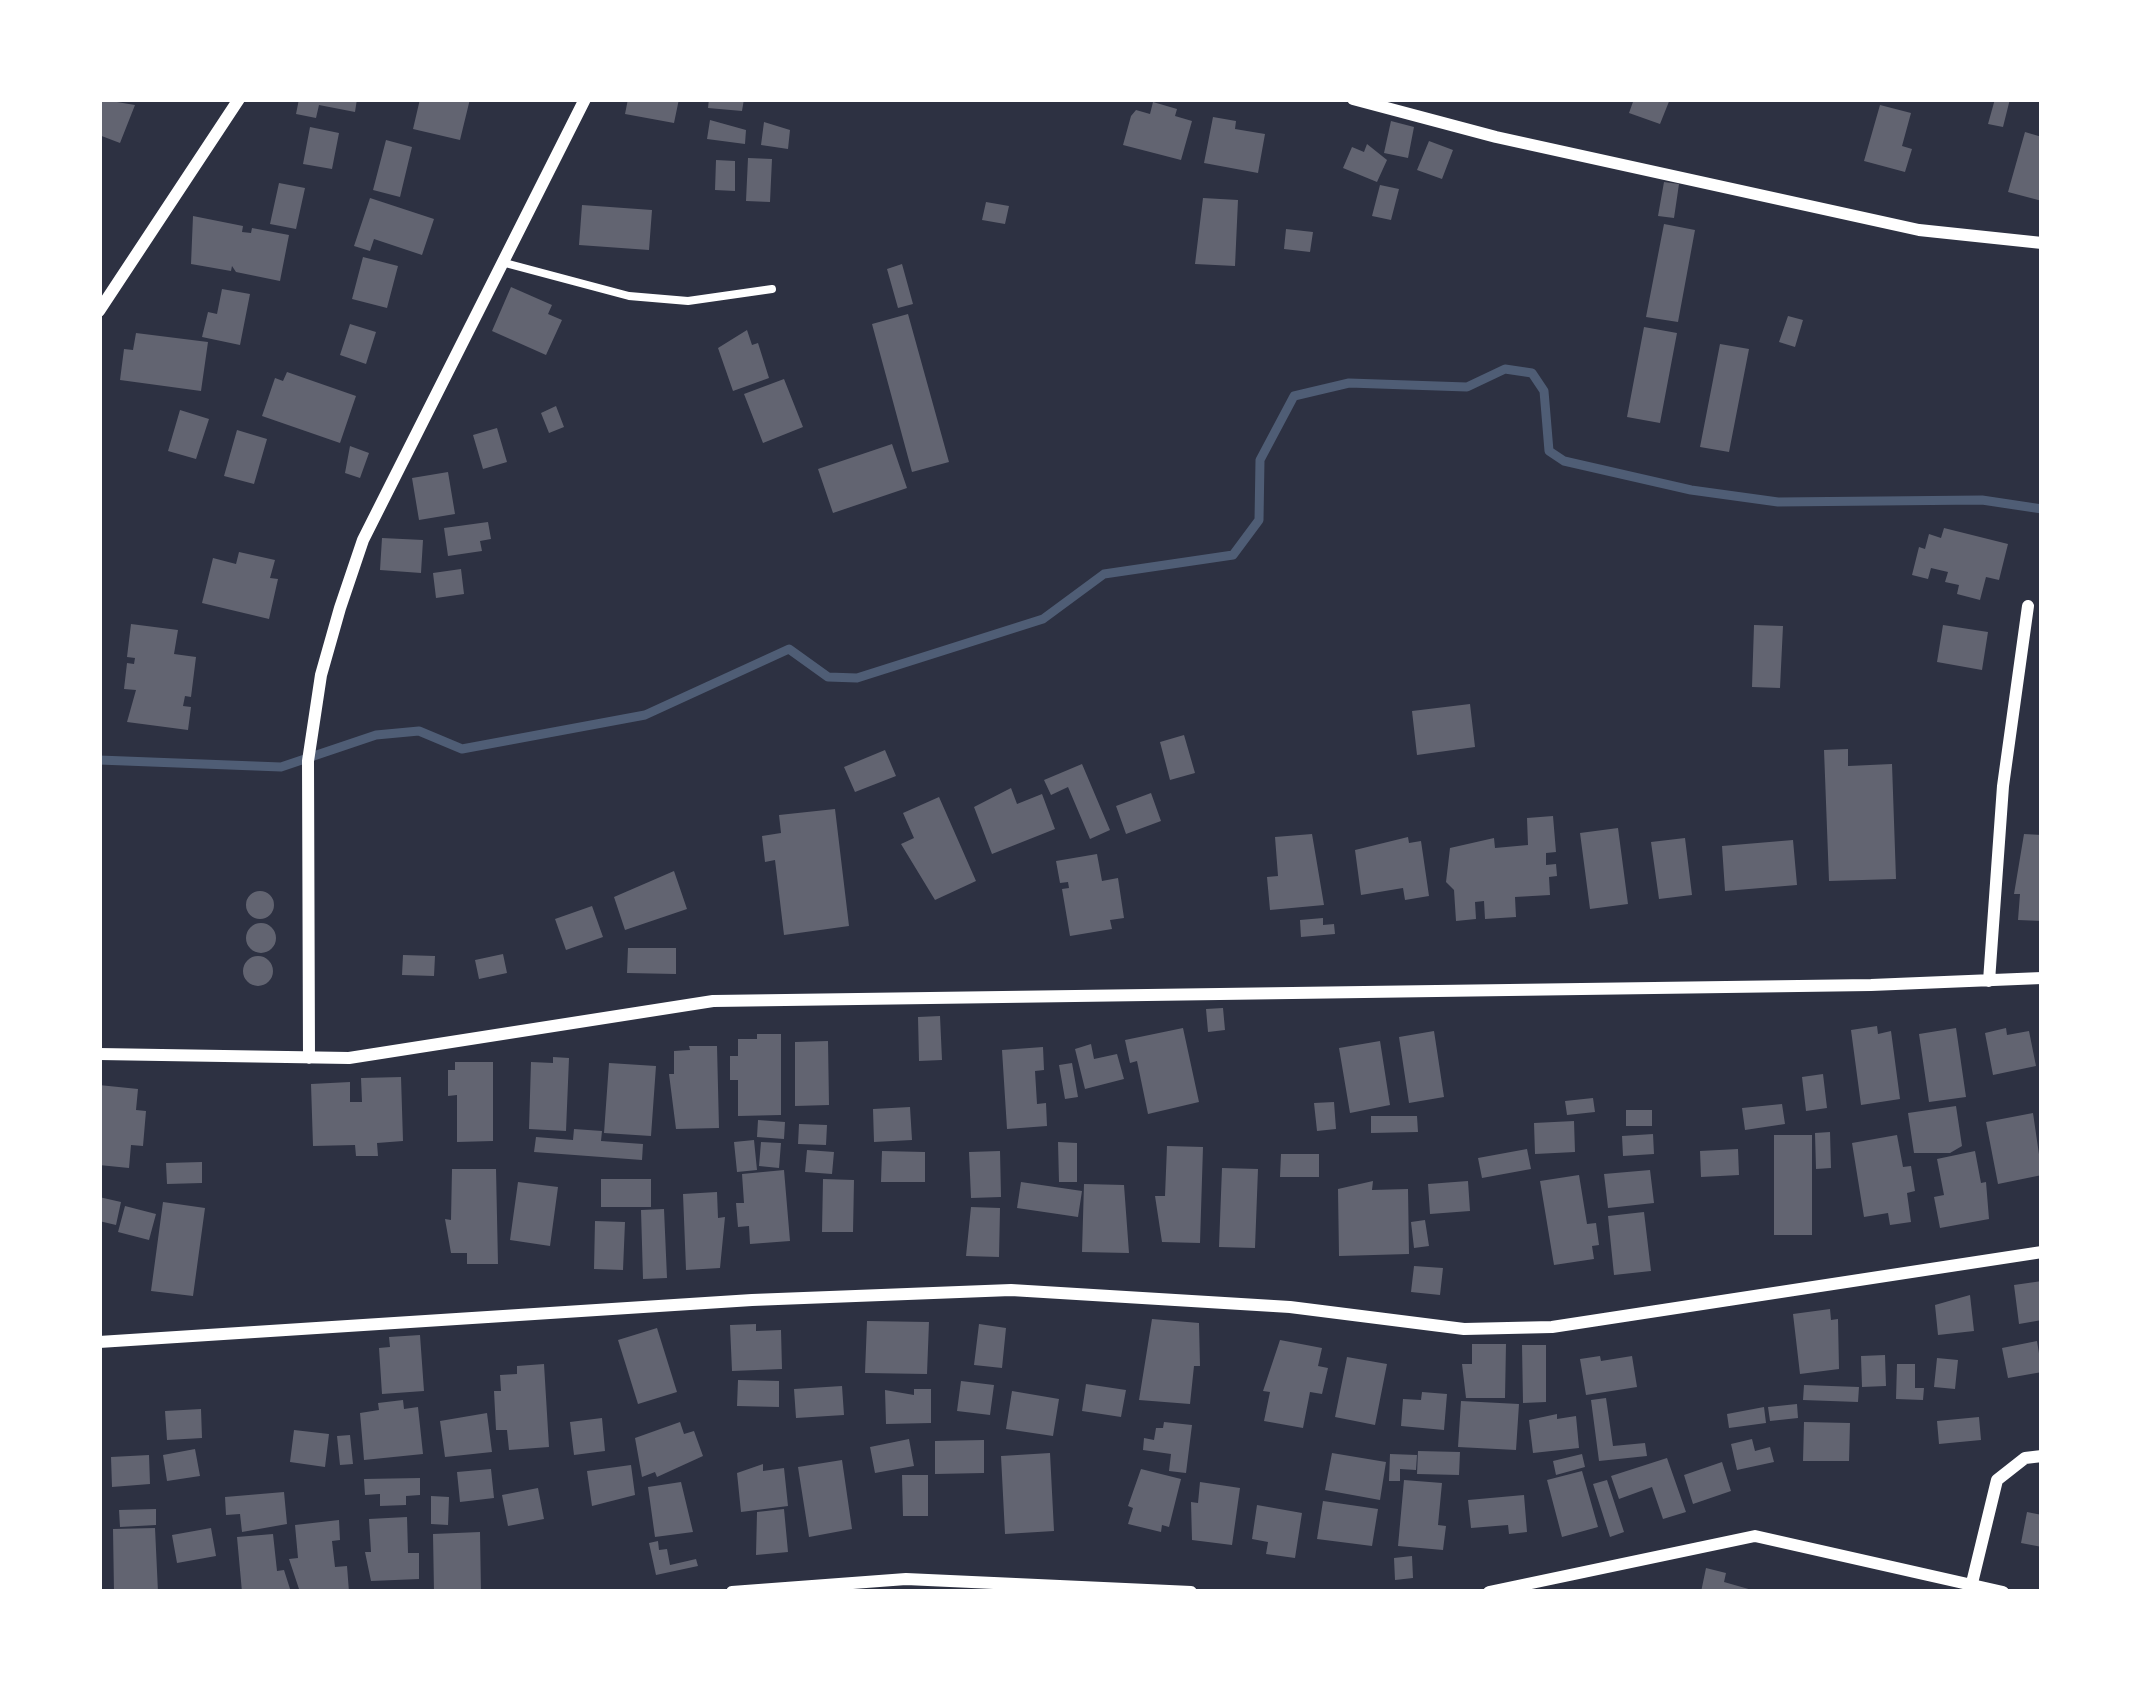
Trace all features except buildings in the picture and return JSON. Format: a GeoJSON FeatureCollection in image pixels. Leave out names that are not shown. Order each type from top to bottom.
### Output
{"type":"FeatureCollection","features":[{"type":"Feature","properties":{"kind":"street"},"geometry":{"type":"LineString","coordinates":[[99,310],[239,99]]}},
{"type":"Feature","properties":{"kind":"street"},"geometry":{"type":"LineString","coordinates":[[309,1058],[308,761],[321,675],[363,540],[585,99]]}},
{"type":"Feature","properties":{"kind":"street"},"geometry":{"type":"LineString","coordinates":[[1353,99],[1496,136],[1919,230],[2042,243]]}},
{"type":"Feature","properties":{"kind":"street"},"geometry":{"type":"LineString","coordinates":[[1989,980],[2003,786],[2028,605]]}},
{"type":"Feature","properties":{"kind":"street"},"geometry":{"type":"LineString","coordinates":[[99,1054],[309,1058],[405,1052],[713,1001],[2042,978]]}},
{"type":"Feature","properties":{"kind":"street"},"geometry":{"type":"LineString","coordinates":[[99,1342],[752,1300],[1010,1290],[1267,1305],[1463,1329],[1552,1327],[2042,1252]]}},
{"type":"Feature","properties":{"kind":"street"},"geometry":{"type":"LineString","coordinates":[[1972,1583],[1997,1480],[2024,1458],[2042,1456]]}},
{"type":"Feature","properties":{"kind":"street"},"geometry":{"type":"LineString","coordinates":[[1489,1592],[1755,1536],[2003,1592]]}},
{"type":"Feature","properties":{"kind":"street"},"geometry":{"type":"LineString","coordinates":[[732,1592],[906,1579],[1191,1592]]}},
{"type":"Feature","properties":{"kind":"lane"},"geometry":{"type":"LineString","coordinates":[[505,262],[629,296],[688,301],[772,289]]}},
{"type":"Feature","properties":{"kind":"waterway"},"geometry":{"type":"LineString","coordinates":[[99,760],[281,767],[376,735],[419,731],[462,749],[645,715],[789,649],[828,677],[857,678],[1043,619],[1104,574],[1233,555],[1259,520],[1260,460],[1294,396],[1349,383],[1467,387],[1505,369],[1532,373],[1544,391],[1549,451],[1564,461],[1691,490],[1778,502],[1982,500],[2042,509]]}}]}
